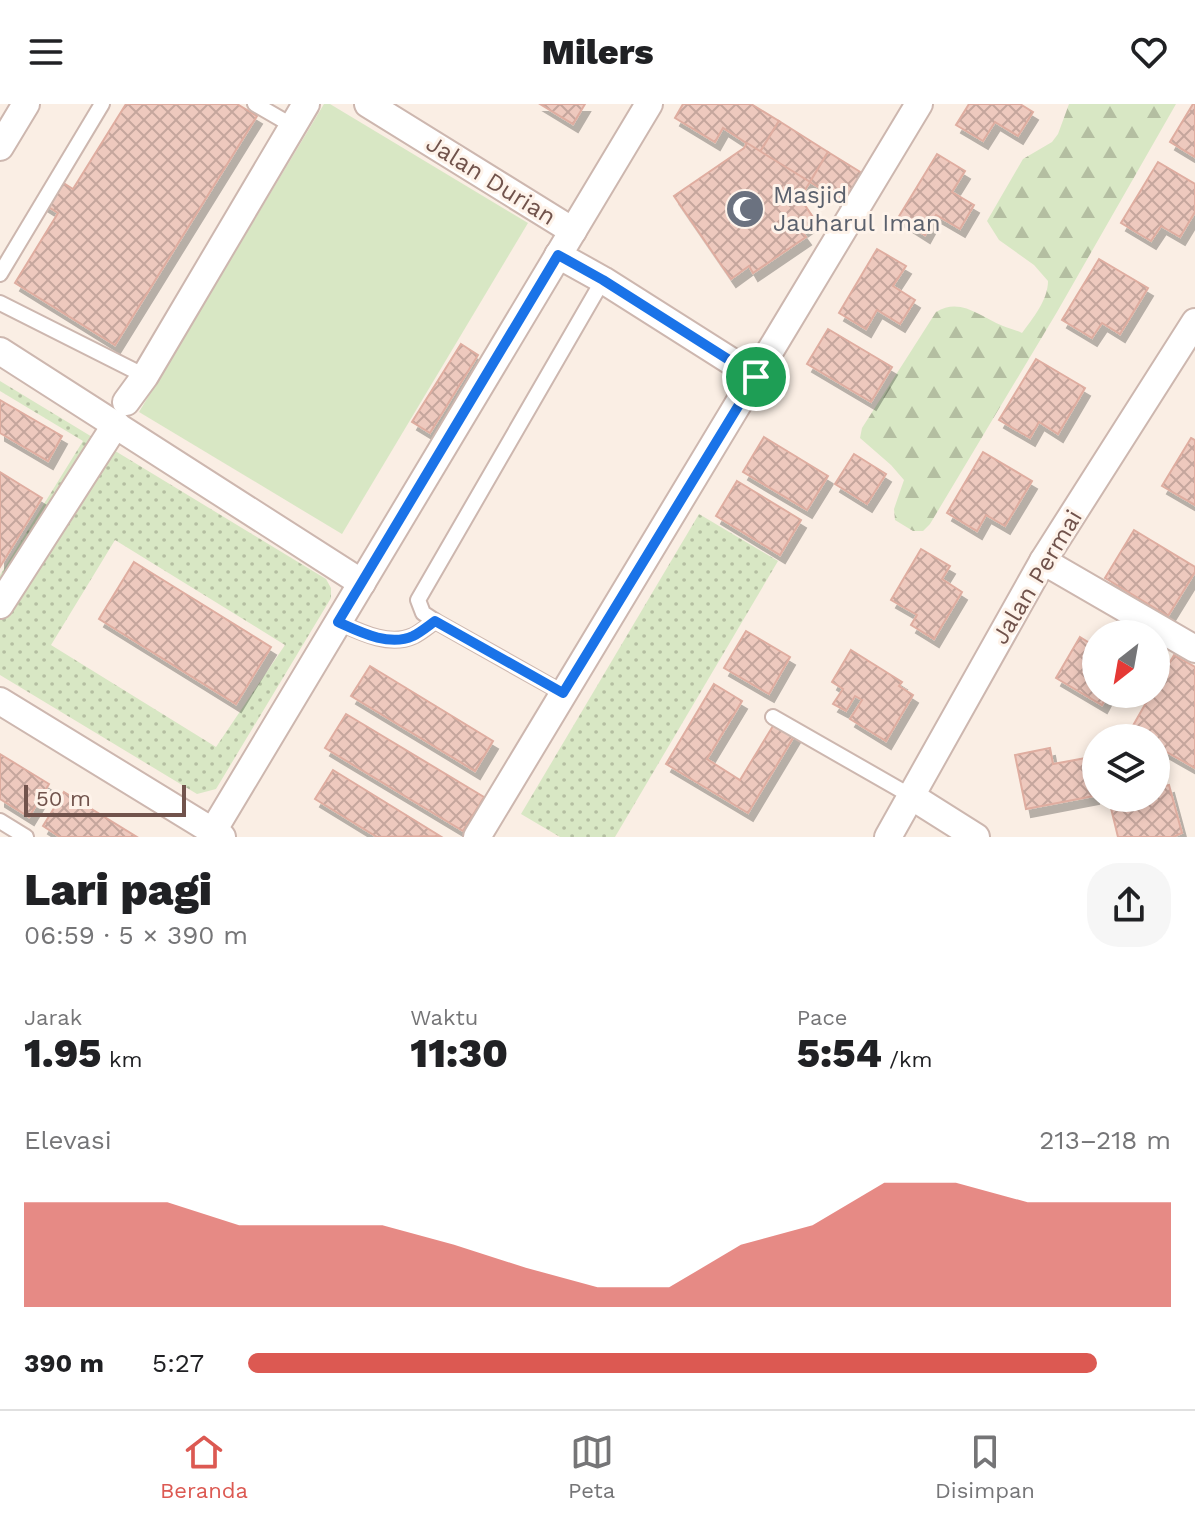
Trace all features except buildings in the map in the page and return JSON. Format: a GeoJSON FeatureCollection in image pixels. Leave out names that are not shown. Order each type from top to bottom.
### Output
{"type":"FeatureCollection","features":[{"type":"Feature","properties":{"kind":"street"},"geometry":{"type":"LineString","coordinates":[[0,147],[26,104]]}},
{"type":"Feature","properties":{"kind":"street"},"geometry":{"type":"LineString","coordinates":[[0,701],[218,834],[338,622],[649,104]]}},
{"type":"Feature","properties":{"kind":"street"},"geometry":{"type":"LineString","coordinates":[[477,837],[919,104]]}},
{"type":"Feature","properties":{"kind":"street","name":"Jalan Durian"},"geometry":{"type":"LineString","coordinates":[[377,106],[573,231]]}},
{"type":"Feature","properties":{"kind":"street"},"geometry":{"type":"LineString","coordinates":[[0,605],[145,376],[300,115]]}},
{"type":"Feature","properties":{"kind":"street"},"geometry":{"type":"LineString","coordinates":[[558,255],[756,377]]}},
{"type":"Feature","properties":{"kind":"street","name":"Jalan Permai"},"geometry":{"type":"LineString","coordinates":[[888,837],[1043,561],[1195,322]]}},
{"type":"Feature","properties":{"kind":"street"},"geometry":{"type":"LineString","coordinates":[[0,351],[121,413],[362,583]]}},
{"type":"Feature","properties":{"kind":"street"},"geometry":{"type":"LineString","coordinates":[[1043,561],[1195,649]]}},
{"type":"Feature","properties":{"kind":"street"},"geometry":{"type":"LineString","coordinates":[[911,796],[976,837]]}},
{"type":"Feature","properties":{"kind":"lane"},"geometry":{"type":"LineString","coordinates":[[0,274],[102,104]]}},
{"type":"Feature","properties":{"kind":"lane"},"geometry":{"type":"LineString","coordinates":[[255,104],[300,115]]}},
{"type":"Feature","properties":{"kind":"lane"},"geometry":{"type":"LineString","coordinates":[[563,693],[435,621],[423,613],[418,600],[603,280]]}},
{"type":"Feature","properties":{"kind":"lane"},"geometry":{"type":"LineString","coordinates":[[0,303],[145,376]]}},
{"type":"Feature","properties":{"kind":"lane"},"geometry":{"type":"LineString","coordinates":[[338,622],[371,637],[391,639],[411,637],[435,621]]}},
{"type":"Feature","properties":{"kind":"lane"},"geometry":{"type":"LineString","coordinates":[[773,717],[911,796]]}},
{"type":"Feature","properties":{"kind":"lane"},"geometry":{"type":"LineString","coordinates":[[0,821],[26,837]]}},
{"type":"Feature","properties":{"kind":"green space"},"geometry":{"type":"Polygon","coordinates":[[[324,104],[330,104],[528,223],[342,534],[139,412],[324,104]]]}},
{"type":"Feature","properties":{"kind":"green space"},"geometry":{"type":"Polygon","coordinates":[[[1069,104],[1176,104],[1057,312],[930,524],[923,531],[913,531],[895,520],[894,509],[904,480],[860,438],[862,428],[936,312],[962,307],[1022,333],[1035,315],[1043,302],[1048,281],[1034,265],[999,240],[987,221],[1023,159],[1052,142],[1058,134],[1069,104]]]}},
{"type":"Feature","properties":{"kind":"green space"},"geometry":{"type":"Polygon","coordinates":[[[0,381],[326,579],[331,588],[331,598],[216,789],[197,794],[0,675],[0,575],[83,441],[0,391],[0,381]],[[115,540],[51,645],[216,747],[285,645],[115,540]]]}},
{"type":"Feature","properties":{"kind":"green space"},"geometry":{"type":"Polygon","coordinates":[[[699,514],[778,561],[615,837],[560,837],[521,814],[699,514]]]}},
{"type":"Feature","properties":{"kind":"place","name":"Masjid Jauharul Iman"},"geometry":{"type":"Point","coordinates":[745,209]}},
{"type":"Feature","properties":{"kind":"route"},"geometry":{"type":"LineString","coordinates":[[558,255],[756,377],[563,693],[435,621],[411,637],[391,639],[371,637],[338,622],[558,255]]}}]}
